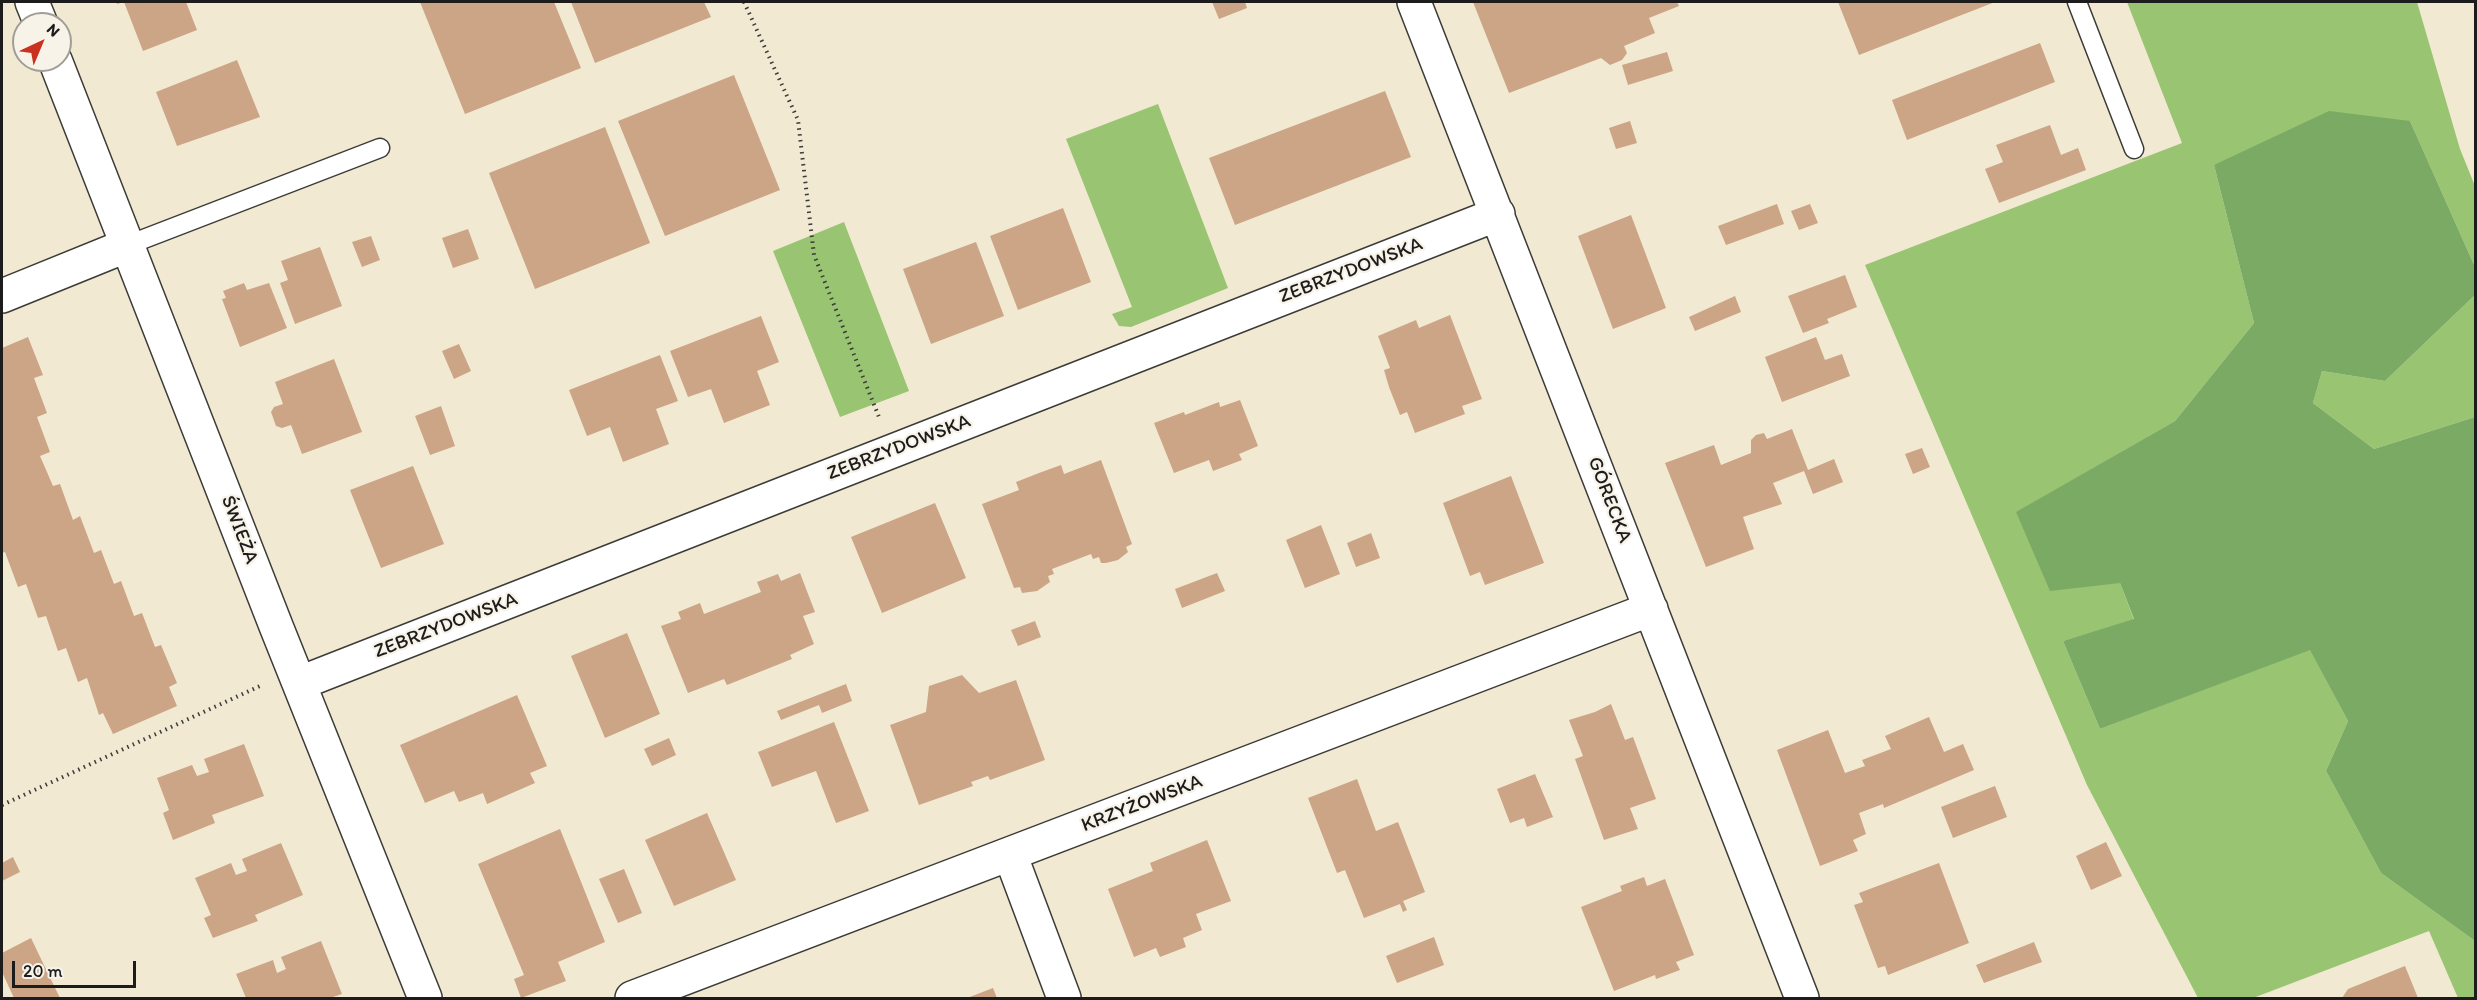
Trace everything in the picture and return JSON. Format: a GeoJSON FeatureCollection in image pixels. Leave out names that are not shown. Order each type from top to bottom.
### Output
{"type":"FeatureCollection","features":[{"type":"Feature","properties":{"kind":"street","name":"GÓRECKA"},"geometry":{"type":"LineString","coordinates":[[1414,2],[1802,999]]}},
{"type":"Feature","properties":{"kind":"street","name":"ŚWIEŻA"},"geometry":{"type":"LineString","coordinates":[[60,72],[425,999]]}},
{"type":"Feature","properties":{"kind":"street","name":"ZEBRZYDOWSKA"},"geometry":{"type":"LineString","coordinates":[[300,683],[1498,214]]}},
{"type":"Feature","properties":{"kind":"street"},"geometry":{"type":"LineString","coordinates":[[2,296],[128,245]]}},
{"type":"Feature","properties":{"kind":"street","name":"KRZYŻOWSKA"},"geometry":{"type":"LineString","coordinates":[[632,999],[1652,609]]}},
{"type":"Feature","properties":{"kind":"street"},"geometry":{"type":"LineString","coordinates":[[1010,854],[1064,999]]}},
{"type":"Feature","properties":{"kind":"lane"},"geometry":{"type":"LineString","coordinates":[[2077,2],[2134,149]]}},
{"type":"Feature","properties":{"kind":"lane"},"geometry":{"type":"LineString","coordinates":[[128,245],[380,148]]}},
{"type":"Feature","properties":{"kind":"path"},"geometry":{"type":"LineString","coordinates":[[744,2],[798,120],[814,255],[892,451]]}},
{"type":"Feature","properties":{"kind":"path"},"geometry":{"type":"LineString","coordinates":[[2,805],[274,680],[300,683]]}},
{"type":"Feature","properties":{"kind":"green space"},"geometry":{"type":"Polygon","coordinates":[[[2127,2],[2417,2],[2460,149],[2475,186],[2475,267],[2410,121],[2214,165],[2254,323],[2175,421],[2017,512],[2120,583],[2134,620],[2063,641],[2100,729],[2310,649],[2348,721],[2326,771],[2381,873],[2475,941],[2475,998],[2458,998],[2429,931],[2253,998],[2198,998],[2087,785],[1865,265],[2182,143],[2127,2]]]}},
{"type":"Feature","properties":{"kind":"green space"},"geometry":{"type":"Polygon","coordinates":[[[1158,104],[1228,288],[1131,327],[1119,326],[1112,314],[1132,307],[1066,139],[1158,104]]]}},
{"type":"Feature","properties":{"kind":"green space"},"geometry":{"type":"Polygon","coordinates":[[[2329,111],[2410,121],[2475,267],[2475,295],[2385,381],[2322,371],[2313,403],[2374,449],[2475,417],[2475,941],[2381,873],[2326,771],[2348,721],[2310,650],[2100,729],[2063,641],[2134,619],[2120,583],[2050,591],[2016,512],[2175,421],[2254,323],[2214,165],[2329,111]]]}},
{"type":"Feature","properties":{"kind":"green space"},"geometry":{"type":"Polygon","coordinates":[[[844,222],[909,391],[840,417],[773,251],[844,222]]]}},
{"type":"Feature","properties":{"kind":"green space"},"geometry":{"type":"Polygon","coordinates":[[[2475,295],[2475,417],[2374,449],[2313,403],[2322,371],[2385,381],[2475,295]]]}},
{"type":"Feature","properties":{"kind":"building"},"geometry":{"type":"Polygon","coordinates":[[[124,2],[186,2],[197,30],[143,51],[124,2]]]}},
{"type":"Feature","properties":{"kind":"building"},"geometry":{"type":"Polygon","coordinates":[[[420,2],[554,2],[581,68],[465,114],[420,2]]]}},
{"type":"Feature","properties":{"kind":"building"},"geometry":{"type":"Polygon","coordinates":[[[571,2],[704,2],[711,17],[595,63],[571,2]]]}},
{"type":"Feature","properties":{"kind":"building"},"geometry":{"type":"Polygon","coordinates":[[[1212,2],[1245,2],[1247,8],[1219,19],[1212,2]]]}},
{"type":"Feature","properties":{"kind":"building"},"geometry":{"type":"Polygon","coordinates":[[[1473,2],[1677,2],[1679,6],[1649,18],[1655,33],[1624,46],[1627,53],[1622,60],[1610,65],[1601,58],[1509,93],[1473,2]]]}},
{"type":"Feature","properties":{"kind":"building"},"geometry":{"type":"Polygon","coordinates":[[[1838,2],[1995,2],[1859,55],[1838,2]]]}},
{"type":"Feature","properties":{"kind":"building"},"geometry":{"type":"Polygon","coordinates":[[[2040,43],[2055,82],[1907,140],[1892,100],[2040,43]]]}},
{"type":"Feature","properties":{"kind":"building"},"geometry":{"type":"Polygon","coordinates":[[[1667,52],[1673,71],[1628,85],[1622,65],[1667,52]]]}},
{"type":"Feature","properties":{"kind":"building"},"geometry":{"type":"Polygon","coordinates":[[[237,60],[260,117],[177,146],[156,92],[237,60]]]}},
{"type":"Feature","properties":{"kind":"building"},"geometry":{"type":"Polygon","coordinates":[[[734,75],[780,190],[665,236],[618,121],[734,75]]]}},
{"type":"Feature","properties":{"kind":"building"},"geometry":{"type":"Polygon","coordinates":[[[1385,91],[1411,157],[1235,225],[1209,158],[1385,91]]]}},
{"type":"Feature","properties":{"kind":"building"},"geometry":{"type":"Polygon","coordinates":[[[1630,121],[1637,143],[1616,149],[1609,128],[1630,121]]]}},
{"type":"Feature","properties":{"kind":"building"},"geometry":{"type":"Polygon","coordinates":[[[2050,125],[2061,155],[2078,148],[2086,170],[1999,203],[1985,169],[2003,162],[1996,145],[2050,125]]]}},
{"type":"Feature","properties":{"kind":"building"},"geometry":{"type":"Polygon","coordinates":[[[605,127],[650,243],[535,289],[489,173],[605,127]]]}},
{"type":"Feature","properties":{"kind":"building"},"geometry":{"type":"Polygon","coordinates":[[[1777,204],[1784,224],[1726,245],[1718,226],[1777,204]]]}},
{"type":"Feature","properties":{"kind":"building"},"geometry":{"type":"Polygon","coordinates":[[[1810,204],[1818,223],[1799,230],[1791,211],[1810,204]]]}},
{"type":"Feature","properties":{"kind":"building"},"geometry":{"type":"Polygon","coordinates":[[[1063,208],[1091,282],[1018,310],[990,236],[1063,208]]]}},
{"type":"Feature","properties":{"kind":"building"},"geometry":{"type":"Polygon","coordinates":[[[1631,215],[1666,308],[1613,329],[1578,236],[1631,215]]]}},
{"type":"Feature","properties":{"kind":"building"},"geometry":{"type":"Polygon","coordinates":[[[468,229],[479,259],[453,268],[442,238],[468,229]]]}},
{"type":"Feature","properties":{"kind":"building"},"geometry":{"type":"Polygon","coordinates":[[[371,236],[380,260],[362,267],[352,242],[371,236]]]}},
{"type":"Feature","properties":{"kind":"building"},"geometry":{"type":"Polygon","coordinates":[[[976,242],[1004,316],[931,344],[903,269],[976,242]]]}},
{"type":"Feature","properties":{"kind":"building"},"geometry":{"type":"Polygon","coordinates":[[[320,247],[342,306],[295,324],[280,283],[288,280],[281,261],[320,247]]]}},
{"type":"Feature","properties":{"kind":"building"},"geometry":{"type":"Polygon","coordinates":[[[1845,275],[1857,307],[1827,319],[1829,323],[1803,333],[1788,296],[1845,275]]]}},
{"type":"Feature","properties":{"kind":"building"},"geometry":{"type":"Polygon","coordinates":[[[244,283],[247,290],[269,283],[287,328],[240,347],[222,299],[226,298],[223,291],[244,283]]]}},
{"type":"Feature","properties":{"kind":"building"},"geometry":{"type":"Polygon","coordinates":[[[1735,296],[1741,312],[1695,331],[1689,317],[1735,296]]]}},
{"type":"Feature","properties":{"kind":"building"},"geometry":{"type":"Polygon","coordinates":[[[1450,315],[1482,399],[1462,406],[1465,414],[1415,433],[1407,412],[1400,415],[1389,387],[1384,370],[1390,368],[1378,336],[1416,320],[1419,328],[1450,315]]]}},
{"type":"Feature","properties":{"kind":"building"},"geometry":{"type":"Polygon","coordinates":[[[761,316],[779,362],[757,371],[770,405],[724,423],[711,389],[688,397],[670,351],[761,316]]]}},
{"type":"Feature","properties":{"kind":"building"},"geometry":{"type":"Polygon","coordinates":[[[28,337],[43,375],[34,378],[47,413],[37,417],[50,452],[40,456],[53,486],[60,484],[73,520],[80,516],[94,553],[101,550],[114,584],[121,581],[134,616],[142,613],[155,647],[161,645],[177,683],[169,687],[177,706],[113,734],[103,713],[99,715],[87,678],[78,682],[66,648],[58,651],[46,616],[38,618],[26,584],[18,587],[5,552],[2,553],[2,348],[28,337]]]}},
{"type":"Feature","properties":{"kind":"building"},"geometry":{"type":"Polygon","coordinates":[[[1816,337],[1825,360],[1842,354],[1850,376],[1782,402],[1765,357],[1816,337]]]}},
{"type":"Feature","properties":{"kind":"building"},"geometry":{"type":"Polygon","coordinates":[[[459,344],[471,371],[454,379],[442,351],[459,344]]]}},
{"type":"Feature","properties":{"kind":"building"},"geometry":{"type":"Polygon","coordinates":[[[660,355],[678,401],[656,409],[669,444],[623,462],[610,427],[587,436],[569,390],[660,355]]]}},
{"type":"Feature","properties":{"kind":"building"},"geometry":{"type":"Polygon","coordinates":[[[334,359],[362,432],[302,454],[291,425],[282,428],[276,426],[271,412],[274,407],[283,404],[275,382],[334,359]]]}},
{"type":"Feature","properties":{"kind":"building"},"geometry":{"type":"Polygon","coordinates":[[[1240,400],[1258,446],[1239,454],[1242,460],[1213,471],[1209,460],[1174,473],[1154,423],[1184,412],[1185,415],[1219,402],[1220,407],[1240,400]]]}},
{"type":"Feature","properties":{"kind":"building"},"geometry":{"type":"Polygon","coordinates":[[[441,406],[455,446],[430,455],[415,416],[441,406]]]}},
{"type":"Feature","properties":{"kind":"building"},"geometry":{"type":"Polygon","coordinates":[[[1792,429],[1808,470],[1834,459],[1843,482],[1813,494],[1804,471],[1773,483],[1782,504],[1743,517],[1754,549],[1706,567],[1665,463],[1714,445],[1721,465],[1751,453],[1751,440],[1756,435],[1764,433],[1767,439],[1792,429]]]}},
{"type":"Feature","properties":{"kind":"building"},"geometry":{"type":"Polygon","coordinates":[[[1922,448],[1930,467],[1913,474],[1905,454],[1922,448]]]}},
{"type":"Feature","properties":{"kind":"building"},"geometry":{"type":"Polygon","coordinates":[[[1101,460],[1132,544],[1126,547],[1128,552],[1118,560],[1106,563],[1101,563],[1099,557],[1093,559],[1091,554],[1052,569],[1054,574],[1048,576],[1050,582],[1037,591],[1022,593],[1020,587],[1014,588],[982,504],[1019,490],[1016,482],[1039,473],[1061,465],[1064,474],[1101,460]]]}},
{"type":"Feature","properties":{"kind":"building"},"geometry":{"type":"Polygon","coordinates":[[[413,466],[444,544],[381,568],[350,490],[413,466]]]}},
{"type":"Feature","properties":{"kind":"building"},"geometry":{"type":"Polygon","coordinates":[[[1511,476],[1544,563],[1485,585],[1480,572],[1470,576],[1443,503],[1511,476]]]}},
{"type":"Feature","properties":{"kind":"building"},"geometry":{"type":"Polygon","coordinates":[[[935,503],[966,578],[882,613],[851,537],[935,503]]]}},
{"type":"Feature","properties":{"kind":"building"},"geometry":{"type":"Polygon","coordinates":[[[1321,525],[1340,574],[1305,588],[1286,540],[1321,525]]]}},
{"type":"Feature","properties":{"kind":"building"},"geometry":{"type":"Polygon","coordinates":[[[1371,533],[1380,558],[1356,567],[1347,543],[1371,533]]]}},
{"type":"Feature","properties":{"kind":"building"},"geometry":{"type":"Polygon","coordinates":[[[800,573],[815,612],[803,616],[814,644],[790,655],[792,659],[727,685],[724,679],[688,693],[661,626],[681,619],[678,612],[700,603],[704,614],[761,592],[757,582],[778,574],[781,581],[800,573]]]}},
{"type":"Feature","properties":{"kind":"building"},"geometry":{"type":"Polygon","coordinates":[[[1217,573],[1225,591],[1182,608],[1175,589],[1217,573]]]}},
{"type":"Feature","properties":{"kind":"building"},"geometry":{"type":"Polygon","coordinates":[[[1035,621],[1041,637],[1018,646],[1011,630],[1035,621]]]}},
{"type":"Feature","properties":{"kind":"building"},"geometry":{"type":"Polygon","coordinates":[[[627,633],[660,714],[605,738],[571,656],[627,633]]]}},
{"type":"Feature","properties":{"kind":"building"},"geometry":{"type":"Polygon","coordinates":[[[962,675],[979,693],[1016,680],[1045,760],[990,780],[988,776],[971,782],[973,786],[919,805],[890,725],[926,712],[929,686],[962,675]]]}},
{"type":"Feature","properties":{"kind":"building"},"geometry":{"type":"Polygon","coordinates":[[[846,684],[852,701],[822,713],[819,705],[781,720],[777,711],[846,684]]]}},
{"type":"Feature","properties":{"kind":"building"},"geometry":{"type":"Polygon","coordinates":[[[517,695],[547,766],[530,773],[535,783],[487,804],[483,793],[459,802],[454,791],[425,803],[400,745],[517,695]]]}},
{"type":"Feature","properties":{"kind":"building"},"geometry":{"type":"Polygon","coordinates":[[[1611,704],[1625,740],[1633,737],[1656,799],[1630,808],[1638,829],[1604,840],[1575,759],[1583,756],[1569,720],[1611,704]]]}},
{"type":"Feature","properties":{"kind":"building"},"geometry":{"type":"Polygon","coordinates":[[[1929,717],[1944,752],[1963,744],[1974,770],[1884,808],[1883,804],[1859,813],[1866,834],[1853,840],[1858,851],[1820,866],[1777,750],[1828,730],[1845,773],[1865,766],[1862,760],[1891,749],[1885,736],[1929,717]]]}},
{"type":"Feature","properties":{"kind":"building"},"geometry":{"type":"Polygon","coordinates":[[[834,722],[869,811],[836,823],[816,771],[772,787],[758,752],[834,722]]]}},
{"type":"Feature","properties":{"kind":"building"},"geometry":{"type":"Polygon","coordinates":[[[669,738],[676,755],[652,766],[644,749],[669,738]]]}},
{"type":"Feature","properties":{"kind":"building"},"geometry":{"type":"Polygon","coordinates":[[[244,744],[264,796],[212,815],[215,823],[173,840],[163,813],[169,810],[157,778],[192,765],[197,776],[209,772],[204,759],[244,744]]]}},
{"type":"Feature","properties":{"kind":"building"},"geometry":{"type":"Polygon","coordinates":[[[1535,774],[1553,817],[1527,827],[1524,818],[1510,823],[1497,789],[1535,774]]]}},
{"type":"Feature","properties":{"kind":"building"},"geometry":{"type":"Polygon","coordinates":[[[1357,779],[1376,831],[1398,822],[1425,892],[1403,901],[1407,910],[1403,912],[1400,904],[1364,918],[1345,870],[1337,873],[1308,798],[1357,779]]]}},
{"type":"Feature","properties":{"kind":"building"},"geometry":{"type":"Polygon","coordinates":[[[1995,786],[2007,817],[1953,838],[1941,807],[1995,786]]]}},
{"type":"Feature","properties":{"kind":"building"},"geometry":{"type":"Polygon","coordinates":[[[707,813],[736,880],[674,906],[645,840],[707,813]]]}},
{"type":"Feature","properties":{"kind":"building"},"geometry":{"type":"Polygon","coordinates":[[[560,829],[605,942],[558,962],[566,981],[521,998],[514,979],[524,975],[478,864],[560,829]]]}},
{"type":"Feature","properties":{"kind":"building"},"geometry":{"type":"Polygon","coordinates":[[[1207,840],[1231,901],[1196,914],[1202,930],[1183,938],[1186,947],[1160,957],[1156,948],[1134,957],[1108,889],[1153,871],[1150,863],[1207,840]]]}},
{"type":"Feature","properties":{"kind":"building"},"geometry":{"type":"Polygon","coordinates":[[[2106,842],[2122,876],[2091,890],[2076,856],[2106,842]]]}},
{"type":"Feature","properties":{"kind":"building"},"geometry":{"type":"Polygon","coordinates":[[[281,843],[303,895],[255,915],[258,921],[213,938],[204,918],[211,915],[195,878],[231,863],[236,875],[247,871],[242,859],[281,843]]]}},
{"type":"Feature","properties":{"kind":"building"},"geometry":{"type":"Polygon","coordinates":[[[13,857],[20,872],[2,881],[2,863],[13,857]]]}},
{"type":"Feature","properties":{"kind":"building"},"geometry":{"type":"Polygon","coordinates":[[[1939,863],[1969,943],[1888,975],[1885,966],[1878,968],[1854,905],[1863,902],[1859,893],[1939,863]]]}},
{"type":"Feature","properties":{"kind":"building"},"geometry":{"type":"Polygon","coordinates":[[[624,869],[642,913],[618,923],[599,879],[624,869]]]}},
{"type":"Feature","properties":{"kind":"building"},"geometry":{"type":"Polygon","coordinates":[[[1644,877],[1647,886],[1665,879],[1694,955],[1676,962],[1680,970],[1656,979],[1655,975],[1614,991],[1581,907],[1622,891],[1620,886],[1644,877]]]}},
{"type":"Feature","properties":{"kind":"building"},"geometry":{"type":"Polygon","coordinates":[[[1434,937],[1444,965],[1397,983],[1386,956],[1434,937]]]}},
{"type":"Feature","properties":{"kind":"building"},"geometry":{"type":"Polygon","coordinates":[[[31,938],[60,998],[14,998],[2,972],[2,953],[31,938]]]}},
{"type":"Feature","properties":{"kind":"building"},"geometry":{"type":"Polygon","coordinates":[[[321,941],[342,994],[330,998],[246,998],[236,974],[273,960],[277,973],[286,969],[281,957],[321,941]]]}},
{"type":"Feature","properties":{"kind":"building"},"geometry":{"type":"Polygon","coordinates":[[[2034,942],[2042,962],[1984,983],[1976,965],[2034,942]]]}},
{"type":"Feature","properties":{"kind":"building"},"geometry":{"type":"Polygon","coordinates":[[[2405,966],[2418,998],[2342,998],[2348,989],[2405,966]]]}},
{"type":"Feature","properties":{"kind":"building"},"geometry":{"type":"Polygon","coordinates":[[[993,988],[997,998],[967,998],[993,988]]]}}]}
